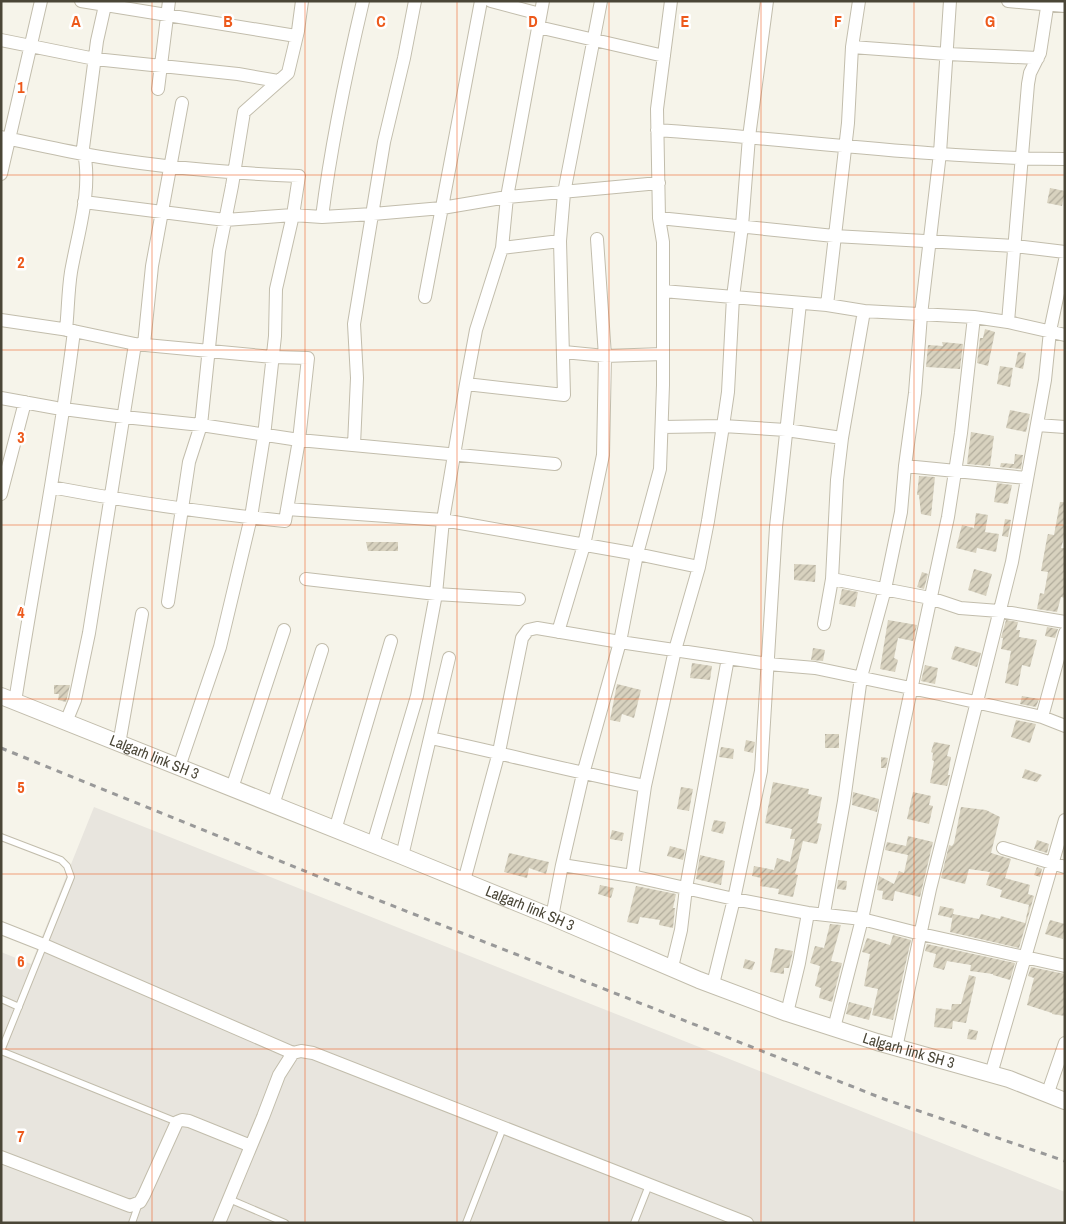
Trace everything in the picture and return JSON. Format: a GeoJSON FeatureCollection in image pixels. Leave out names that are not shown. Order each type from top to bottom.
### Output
{"type":"FeatureCollection","features":[{"type":"Feature","properties":{"kind":"street"},"geometry":{"type":"LineString","coordinates":[[1,174],[5,138],[41,1]]}},
{"type":"Feature","properties":{"kind":"street"},"geometry":{"type":"LineString","coordinates":[[81,1],[105,3],[167,16],[296,36]]}},
{"type":"Feature","properties":{"kind":"street"},"geometry":{"type":"LineString","coordinates":[[158,89],[169,1]]}},
{"type":"Feature","properties":{"kind":"street"},"geometry":{"type":"LineString","coordinates":[[168,602],[189,462],[201,425],[219,251],[244,112],[288,73],[302,1]]}},
{"type":"Feature","properties":{"kind":"street"},"geometry":{"type":"LineString","coordinates":[[322,217],[329,160],[342,88],[363,1]]}},
{"type":"Feature","properties":{"kind":"street"},"geometry":{"type":"LineString","coordinates":[[354,445],[357,378],[354,324],[384,142],[415,1]]}},
{"type":"Feature","properties":{"kind":"street"},"geometry":{"type":"LineString","coordinates":[[425,297],[481,1]]}},
{"type":"Feature","properties":{"kind":"street"},"geometry":{"type":"LineString","coordinates":[[490,1],[539,21],[593,39],[664,56]]}},
{"type":"Feature","properties":{"kind":"street"},"geometry":{"type":"LineString","coordinates":[[374,844],[417,696],[436,594],[443,520],[466,384],[476,330],[502,248],[507,198],[543,1]]}},
{"type":"Feature","properties":{"kind":"street"},"geometry":{"type":"LineString","coordinates":[[466,384],[564,395],[560,241],[564,193],[601,1]]}},
{"type":"Feature","properties":{"kind":"street"},"geometry":{"type":"LineString","coordinates":[[552,917],[583,774],[620,642],[637,554],[660,470],[663,242],[659,218],[657,110],[671,1]]}},
{"type":"Feature","properties":{"kind":"street"},"geometry":{"type":"LineString","coordinates":[[632,876],[645,786],[675,650],[699,566],[723,426],[728,392],[733,297],[742,226],[749,137],[767,1]]}},
{"type":"Feature","properties":{"kind":"street"},"geometry":{"type":"LineString","coordinates":[[828,305],[834,236],[848,123],[852,47],[859,1]]}},
{"type":"Feature","properties":{"kind":"street"},"geometry":{"type":"LineString","coordinates":[[824,913],[844,801],[860,678],[885,589],[901,512],[940,153],[950,1]]}},
{"type":"Feature","properties":{"kind":"street"},"geometry":{"type":"LineString","coordinates":[[1008,1],[1048,3],[1065,6]]}},
{"type":"Feature","properties":{"kind":"street"},"geometry":{"type":"LineString","coordinates":[[8,699],[34,583],[65,409],[70,330],[70,275],[84,202],[86,185],[85,154],[83,148],[105,3]]}},
{"type":"Feature","properties":{"kind":"street"},"geometry":{"type":"LineString","coordinates":[[1008,322],[1028,84],[1030,73],[1041,48],[1048,3]]}},
{"type":"Feature","properties":{"kind":"street"},"geometry":{"type":"LineString","coordinates":[[1,40],[95,60],[238,74],[278,81]]}},
{"type":"Feature","properties":{"kind":"street"},"geometry":{"type":"LineString","coordinates":[[852,47],[1038,58]]}},
{"type":"Feature","properties":{"kind":"street"},"geometry":{"type":"LineString","coordinates":[[66,722],[75,700],[89,633],[124,417],[140,344],[152,266],[182,103]]}},
{"type":"Feature","properties":{"kind":"street"},"geometry":{"type":"LineString","coordinates":[[657,130],[1022,159],[1065,159]]}},
{"type":"Feature","properties":{"kind":"street"},"geometry":{"type":"LineString","coordinates":[[5,138],[85,154],[170,166],[234,173],[299,176],[293,216],[276,289],[276,336],[264,436],[251,517],[220,647],[179,767]]}},
{"type":"Feature","properties":{"kind":"street"},"geometry":{"type":"LineString","coordinates":[[84,202],[225,220],[293,216],[322,217],[442,208],[507,198],[659,183]]}},
{"type":"Feature","properties":{"kind":"street"},"geometry":{"type":"LineString","coordinates":[[659,218],[834,236],[930,240],[1065,252]]}},
{"type":"Feature","properties":{"kind":"street"},"geometry":{"type":"LineString","coordinates":[[558,632],[584,545],[603,455],[605,356],[597,239]]}},
{"type":"Feature","properties":{"kind":"street"},"geometry":{"type":"LineString","coordinates":[[502,248],[560,241]]}},
{"type":"Feature","properties":{"kind":"street"},"geometry":{"type":"LineString","coordinates":[[896,1048],[930,889],[1012,562],[1046,380],[1050,331],[1065,260]]}},
{"type":"Feature","properties":{"kind":"street"},"geometry":{"type":"LineString","coordinates":[[663,291],[828,305],[864,312],[974,317],[1008,322],[1065,335]]}},
{"type":"Feature","properties":{"kind":"street"},"geometry":{"type":"LineString","coordinates":[[713,984],[734,899],[761,771],[776,527],[800,303]]}},
{"type":"Feature","properties":{"kind":"street"},"geometry":{"type":"LineString","coordinates":[[824,624],[832,579],[837,480],[842,438],[864,312]]}},
{"type":"Feature","properties":{"kind":"street"},"geometry":{"type":"LineString","coordinates":[[834,1028],[862,919],[904,726],[910,688],[948,518],[962,433],[974,317]]}},
{"type":"Feature","properties":{"kind":"street"},"geometry":{"type":"LineString","coordinates":[[1,320],[70,330],[140,344],[308,358],[299,440],[285,521],[182,508],[51,488]]}},
{"type":"Feature","properties":{"kind":"street"},"geometry":{"type":"LineString","coordinates":[[564,352],[605,356],[663,354]]}},
{"type":"Feature","properties":{"kind":"street"},"geometry":{"type":"LineString","coordinates":[[1,398],[124,417],[201,425],[264,436],[453,456],[555,464]]}},
{"type":"Feature","properties":{"kind":"street"},"geometry":{"type":"LineString","coordinates":[[1,494],[25,402]]}},
{"type":"Feature","properties":{"kind":"street"},"geometry":{"type":"LineString","coordinates":[[1037,425],[1065,426]]}},
{"type":"Feature","properties":{"kind":"street"},"geometry":{"type":"LineString","coordinates":[[662,427],[723,426],[786,430],[842,438]]}},
{"type":"Feature","properties":{"kind":"street"},"geometry":{"type":"LineString","coordinates":[[905,466],[1027,478]]}},
{"type":"Feature","properties":{"kind":"street"},"geometry":{"type":"LineString","coordinates":[[287,508],[443,520],[699,566]]}},
{"type":"Feature","properties":{"kind":"street"},"geometry":{"type":"LineString","coordinates":[[306,579],[436,594],[519,599]]}},
{"type":"Feature","properties":{"kind":"street"},"geometry":{"type":"LineString","coordinates":[[832,579],[930,598],[960,608],[999,611],[1065,622]]}},
{"type":"Feature","properties":{"kind":"street"},"geometry":{"type":"LineString","coordinates":[[120,744],[142,614]]}},
{"type":"Feature","properties":{"kind":"street"},"geometry":{"type":"LineString","coordinates":[[464,881],[499,752],[522,638],[528,630],[537,628],[768,664],[815,668],[977,702],[1042,718],[1065,726]]}},
{"type":"Feature","properties":{"kind":"street"},"geometry":{"type":"LineString","coordinates":[[232,788],[284,630]]}},
{"type":"Feature","properties":{"kind":"street"},"geometry":{"type":"LineString","coordinates":[[1042,718],[1065,633]]}},
{"type":"Feature","properties":{"kind":"street"},"geometry":{"type":"LineString","coordinates":[[335,830],[391,641]]}},
{"type":"Feature","properties":{"kind":"street"},"geometry":{"type":"LineString","coordinates":[[273,805],[322,650]]}},
{"type":"Feature","properties":{"kind":"street"},"geometry":{"type":"LineString","coordinates":[[402,856],[449,658]]}},
{"type":"Feature","properties":{"kind":"street"},"geometry":{"type":"LineString","coordinates":[[672,967],[681,930],[686,888],[728,658]]}},
{"type":"Feature","properties":{"kind":"street","name":"Lalgarh link SH 3"},"geometry":{"type":"LineString","coordinates":[[8,699],[374,844],[787,1013],[896,1048],[1009,1079],[1065,1101]]}},
{"type":"Feature","properties":{"kind":"street"},"geometry":{"type":"LineString","coordinates":[[430,738],[499,752],[583,774],[645,786]]}},
{"type":"Feature","properties":{"kind":"street"},"geometry":{"type":"LineString","coordinates":[[990,1074],[1065,820]]}},
{"type":"Feature","properties":{"kind":"street"},"geometry":{"type":"LineString","coordinates":[[1003,848],[1065,867]]}},
{"type":"Feature","properties":{"kind":"street"},"geometry":{"type":"LineString","coordinates":[[562,865],[632,876],[734,899],[808,913],[824,913],[862,919],[1065,966]]}},
{"type":"Feature","properties":{"kind":"street"},"geometry":{"type":"LineString","coordinates":[[787,1013],[808,913]]}},
{"type":"Feature","properties":{"kind":"street"},"geometry":{"type":"LineString","coordinates":[[1,928],[293,1053],[302,1051],[314,1053],[747,1223]]}},
{"type":"Feature","properties":{"kind":"street"},"geometry":{"type":"LineString","coordinates":[[1047,1094],[1065,1043]]}},
{"type":"Feature","properties":{"kind":"street"},"geometry":{"type":"LineString","coordinates":[[219,1223],[279,1075],[293,1053]]}},
{"type":"Feature","properties":{"kind":"street"},"geometry":{"type":"LineString","coordinates":[[1,1157],[124,1205],[134,1206],[140,1202],[177,1122],[182,1120],[189,1121],[251,1146]]}},
{"type":"Feature","properties":{"kind":"lane"},"geometry":{"type":"LineString","coordinates":[[1,837],[61,860],[68,866],[71,877],[1,1051],[177,1122]]}},
{"type":"Feature","properties":{"kind":"lane"},"geometry":{"type":"LineString","coordinates":[[1,998],[19,1007]]}},
{"type":"Feature","properties":{"kind":"lane"},"geometry":{"type":"LineString","coordinates":[[466,1223],[504,1126]]}},
{"type":"Feature","properties":{"kind":"lane"},"geometry":{"type":"LineString","coordinates":[[634,1223],[650,1184]]}},
{"type":"Feature","properties":{"kind":"lane"},"geometry":{"type":"LineString","coordinates":[[229,1199],[286,1223]]}},
{"type":"Feature","properties":{"kind":"lane"},"geometry":{"type":"LineString","coordinates":[[132,1223],[140,1202]]}},
{"type":"Feature","properties":{"kind":"shaded area"},"geometry":{"type":"Polygon","coordinates":[[[94,807],[1065,1192],[1065,1223],[1,1223],[1,952],[31,964],[94,807]]]}},
{"type":"Feature","properties":{"kind":"building"},"geometry":{"type":"Polygon","coordinates":[[[1050,188],[1065,191],[1062,206],[1047,203],[1050,188]]]}},
{"type":"Feature","properties":{"kind":"building"},"geometry":{"type":"Polygon","coordinates":[[[985,329],[995,332],[988,366],[977,363],[980,338],[983,338],[985,329]]]}},
{"type":"Feature","properties":{"kind":"building"},"geometry":{"type":"Polygon","coordinates":[[[942,342],[963,344],[960,369],[926,367],[928,345],[943,346],[942,342]]]}},
{"type":"Feature","properties":{"kind":"building"},"geometry":{"type":"Polygon","coordinates":[[[1018,352],[1026,353],[1023,369],[1015,367],[1018,352]]]}},
{"type":"Feature","properties":{"kind":"building"},"geometry":{"type":"Polygon","coordinates":[[[1000,366],[1013,368],[1010,387],[997,384],[1000,366]]]}},
{"type":"Feature","properties":{"kind":"building"},"geometry":{"type":"Polygon","coordinates":[[[1010,410],[1030,414],[1026,432],[1006,428],[1010,410]]]}},
{"type":"Feature","properties":{"kind":"building"},"geometry":{"type":"Polygon","coordinates":[[[971,432],[994,436],[990,466],[967,464],[971,432]]]}},
{"type":"Feature","properties":{"kind":"building"},"geometry":{"type":"Polygon","coordinates":[[[1015,454],[1023,455],[1021,469],[1000,467],[1001,463],[1014,464],[1015,454]]]}},
{"type":"Feature","properties":{"kind":"building"},"geometry":{"type":"Polygon","coordinates":[[[919,476],[935,477],[931,516],[921,514],[919,495],[917,495],[919,476]]]}},
{"type":"Feature","properties":{"kind":"building"},"geometry":{"type":"Polygon","coordinates":[[[997,483],[1012,485],[1008,504],[994,502],[997,483]]]}},
{"type":"Feature","properties":{"kind":"building"},"geometry":{"type":"Polygon","coordinates":[[[1060,502],[1065,502],[1065,534],[1061,548],[1065,548],[1065,598],[1061,597],[1057,612],[1037,609],[1040,593],[1044,594],[1048,572],[1041,571],[1047,538],[1048,534],[1054,535],[1060,502]]]}},
{"type":"Feature","properties":{"kind":"building"},"geometry":{"type":"Polygon","coordinates":[[[976,513],[988,515],[985,532],[999,534],[996,552],[977,548],[976,553],[956,548],[962,525],[974,528],[976,513]]]}},
{"type":"Feature","properties":{"kind":"building"},"geometry":{"type":"Polygon","coordinates":[[[1005,519],[1011,520],[1008,537],[1002,536],[1005,519]]]}},
{"type":"Feature","properties":{"kind":"building"},"geometry":{"type":"Polygon","coordinates":[[[366,542],[398,542],[398,551],[368,551],[366,542]]]}},
{"type":"Feature","properties":{"kind":"building"},"geometry":{"type":"Polygon","coordinates":[[[794,564],[816,565],[815,582],[794,580],[794,564]]]}},
{"type":"Feature","properties":{"kind":"building"},"geometry":{"type":"Polygon","coordinates":[[[974,569],[992,574],[986,596],[968,590],[974,569]]]}},
{"type":"Feature","properties":{"kind":"building"},"geometry":{"type":"Polygon","coordinates":[[[922,572],[928,574],[924,589],[917,587],[922,572]]]}},
{"type":"Feature","properties":{"kind":"building"},"geometry":{"type":"Polygon","coordinates":[[[842,589],[858,592],[855,607],[839,604],[842,589]]]}},
{"type":"Feature","properties":{"kind":"building"},"geometry":{"type":"Polygon","coordinates":[[[888,620],[917,625],[913,641],[898,638],[894,658],[898,660],[895,672],[880,669],[888,620]]]}},
{"type":"Feature","properties":{"kind":"building"},"geometry":{"type":"Polygon","coordinates":[[[1006,620],[1018,622],[1016,630],[1020,630],[1019,637],[1037,640],[1030,667],[1022,665],[1018,686],[1005,683],[1011,651],[1001,649],[1003,638],[1001,638],[1006,620]]]}},
{"type":"Feature","properties":{"kind":"building"},"geometry":{"type":"Polygon","coordinates":[[[1047,627],[1058,629],[1055,638],[1045,636],[1047,627]]]}},
{"type":"Feature","properties":{"kind":"building"},"geometry":{"type":"Polygon","coordinates":[[[955,646],[981,653],[977,667],[951,659],[955,646]]]}},
{"type":"Feature","properties":{"kind":"building"},"geometry":{"type":"Polygon","coordinates":[[[813,648],[825,650],[823,661],[811,660],[813,648]]]}},
{"type":"Feature","properties":{"kind":"building"},"geometry":{"type":"Polygon","coordinates":[[[692,663],[712,666],[710,680],[690,678],[692,663]]]}},
{"type":"Feature","properties":{"kind":"building"},"geometry":{"type":"Polygon","coordinates":[[[925,665],[938,668],[935,684],[921,681],[925,665]]]}},
{"type":"Feature","properties":{"kind":"building"},"geometry":{"type":"Polygon","coordinates":[[[617,684],[641,690],[634,718],[622,714],[620,722],[610,720],[617,684]]]}},
{"type":"Feature","properties":{"kind":"building"},"geometry":{"type":"Polygon","coordinates":[[[54,685],[70,685],[66,702],[58,700],[59,694],[54,694],[54,685]]]}},
{"type":"Feature","properties":{"kind":"building"},"geometry":{"type":"Polygon","coordinates":[[[1022,696],[1039,699],[1036,707],[1020,704],[1022,696]]]}},
{"type":"Feature","properties":{"kind":"building"},"geometry":{"type":"Polygon","coordinates":[[[1016,720],[1036,724],[1030,743],[1011,737],[1016,720]]]}},
{"type":"Feature","properties":{"kind":"building"},"geometry":{"type":"Polygon","coordinates":[[[825,734],[839,734],[839,748],[825,748],[825,734]]]}},
{"type":"Feature","properties":{"kind":"building"},"geometry":{"type":"Polygon","coordinates":[[[746,740],[755,742],[753,753],[744,751],[746,740]]]}},
{"type":"Feature","properties":{"kind":"building"},"geometry":{"type":"Polygon","coordinates":[[[934,742],[950,745],[947,756],[951,757],[948,775],[950,775],[947,786],[930,783],[934,761],[932,760],[933,753],[931,752],[934,742]]]}},
{"type":"Feature","properties":{"kind":"building"},"geometry":{"type":"Polygon","coordinates":[[[721,747],[734,749],[733,759],[719,757],[721,747]]]}},
{"type":"Feature","properties":{"kind":"building"},"geometry":{"type":"Polygon","coordinates":[[[881,757],[888,758],[886,768],[881,768],[881,757]]]}},
{"type":"Feature","properties":{"kind":"building"},"geometry":{"type":"Polygon","coordinates":[[[1025,769],[1042,775],[1037,782],[1022,778],[1025,769]]]}},
{"type":"Feature","properties":{"kind":"building"},"geometry":{"type":"Polygon","coordinates":[[[773,782],[809,789],[808,794],[822,797],[817,823],[822,824],[817,844],[803,841],[795,874],[798,875],[793,897],[778,894],[779,889],[760,886],[761,878],[752,876],[754,866],[774,870],[777,858],[790,862],[795,839],[790,839],[792,829],[765,823],[773,782]]]}},
{"type":"Feature","properties":{"kind":"building"},"geometry":{"type":"Polygon","coordinates":[[[681,787],[693,789],[689,811],[677,809],[681,787]]]}},
{"type":"Feature","properties":{"kind":"building"},"geometry":{"type":"Polygon","coordinates":[[[853,792],[879,799],[877,812],[852,805],[853,792]]]}},
{"type":"Feature","properties":{"kind":"building"},"geometry":{"type":"Polygon","coordinates":[[[913,792],[931,796],[929,805],[933,806],[929,824],[907,819],[913,792]]]}},
{"type":"Feature","properties":{"kind":"building"},"geometry":{"type":"Polygon","coordinates":[[[961,807],[986,810],[1000,817],[991,853],[1011,859],[1005,878],[1030,885],[1028,894],[1034,896],[1019,948],[950,932],[953,914],[979,919],[981,914],[1000,919],[1001,916],[1025,923],[1029,905],[1000,897],[1002,890],[986,885],[990,872],[969,869],[965,884],[941,878],[949,845],[952,846],[954,843],[961,807]]]}},
{"type":"Feature","properties":{"kind":"building"},"geometry":{"type":"Polygon","coordinates":[[[714,820],[726,822],[723,834],[711,831],[714,820]]]}},
{"type":"Feature","properties":{"kind":"building"},"geometry":{"type":"Polygon","coordinates":[[[612,830],[624,833],[622,841],[610,839],[612,830]]]}},
{"type":"Feature","properties":{"kind":"building"},"geometry":{"type":"Polygon","coordinates":[[[908,836],[933,842],[920,897],[895,891],[893,901],[882,899],[883,891],[877,890],[879,876],[894,884],[899,871],[904,873],[908,855],[885,850],[887,842],[906,846],[908,836]]]}},
{"type":"Feature","properties":{"kind":"building"},"geometry":{"type":"Polygon","coordinates":[[[1037,840],[1049,844],[1047,853],[1034,849],[1037,840]]]}},
{"type":"Feature","properties":{"kind":"building"},"geometry":{"type":"Polygon","coordinates":[[[670,846],[685,850],[683,860],[667,856],[670,846]]]}},
{"type":"Feature","properties":{"kind":"building"},"geometry":{"type":"Polygon","coordinates":[[[509,853],[549,862],[546,874],[529,868],[527,878],[504,872],[509,853]]]}},
{"type":"Feature","properties":{"kind":"building"},"geometry":{"type":"Polygon","coordinates":[[[700,855],[725,861],[721,885],[696,879],[700,855]]]}},
{"type":"Feature","properties":{"kind":"building"},"geometry":{"type":"Polygon","coordinates":[[[1037,867],[1042,869],[1040,877],[1034,875],[1037,867]]]}},
{"type":"Feature","properties":{"kind":"building"},"geometry":{"type":"Polygon","coordinates":[[[838,880],[847,881],[846,890],[837,889],[838,880]]]}},
{"type":"Feature","properties":{"kind":"building"},"geometry":{"type":"Polygon","coordinates":[[[600,885],[614,888],[611,898],[598,894],[600,885]]]}},
{"type":"Feature","properties":{"kind":"building"},"geometry":{"type":"Polygon","coordinates":[[[636,886],[676,894],[673,908],[675,908],[673,928],[659,925],[660,920],[640,917],[638,924],[627,922],[636,886]]]}},
{"type":"Feature","properties":{"kind":"building"},"geometry":{"type":"Polygon","coordinates":[[[940,906],[954,909],[952,918],[938,915],[940,906]]]}},
{"type":"Feature","properties":{"kind":"building"},"geometry":{"type":"Polygon","coordinates":[[[1050,920],[1065,924],[1063,939],[1045,934],[1050,920]]]}},
{"type":"Feature","properties":{"kind":"building"},"geometry":{"type":"Polygon","coordinates":[[[830,924],[841,925],[831,961],[842,963],[832,1002],[819,998],[821,988],[815,986],[820,966],[810,963],[815,946],[824,948],[830,924]]]}},
{"type":"Feature","properties":{"kind":"building"},"geometry":{"type":"Polygon","coordinates":[[[893,935],[911,940],[893,1020],[872,1015],[878,989],[864,986],[870,954],[862,952],[867,938],[890,945],[893,935]]]}},
{"type":"Feature","properties":{"kind":"building"},"geometry":{"type":"Polygon","coordinates":[[[927,944],[1015,963],[1010,980],[993,974],[970,971],[971,965],[947,961],[944,970],[933,967],[936,954],[925,951],[927,944]]]}},
{"type":"Feature","properties":{"kind":"building"},"geometry":{"type":"Polygon","coordinates":[[[775,948],[793,951],[789,968],[784,968],[784,974],[770,972],[775,948]]]}},
{"type":"Feature","properties":{"kind":"building"},"geometry":{"type":"Polygon","coordinates":[[[745,959],[755,962],[752,970],[743,968],[745,959]]]}},
{"type":"Feature","properties":{"kind":"building"},"geometry":{"type":"Polygon","coordinates":[[[1031,967],[1065,974],[1065,1016],[1052,1014],[1027,1005],[1034,978],[1028,976],[1031,967]]]}},
{"type":"Feature","properties":{"kind":"building"},"geometry":{"type":"Polygon","coordinates":[[[969,975],[976,977],[966,1023],[953,1021],[952,1029],[934,1027],[936,1008],[951,1010],[952,1004],[961,1004],[969,975]]]}},
{"type":"Feature","properties":{"kind":"building"},"geometry":{"type":"Polygon","coordinates":[[[849,1002],[872,1008],[869,1020],[846,1014],[849,1002]]]}},
{"type":"Feature","properties":{"kind":"building"},"geometry":{"type":"Polygon","coordinates":[[[969,1029],[978,1031],[976,1040],[967,1039],[969,1029]]]}},
{"type":"Feature","properties":{"kind":"railway"},"geometry":{"type":"LineString","coordinates":[[1,748],[322,878],[884,1099],[1065,1161]]}}]}
